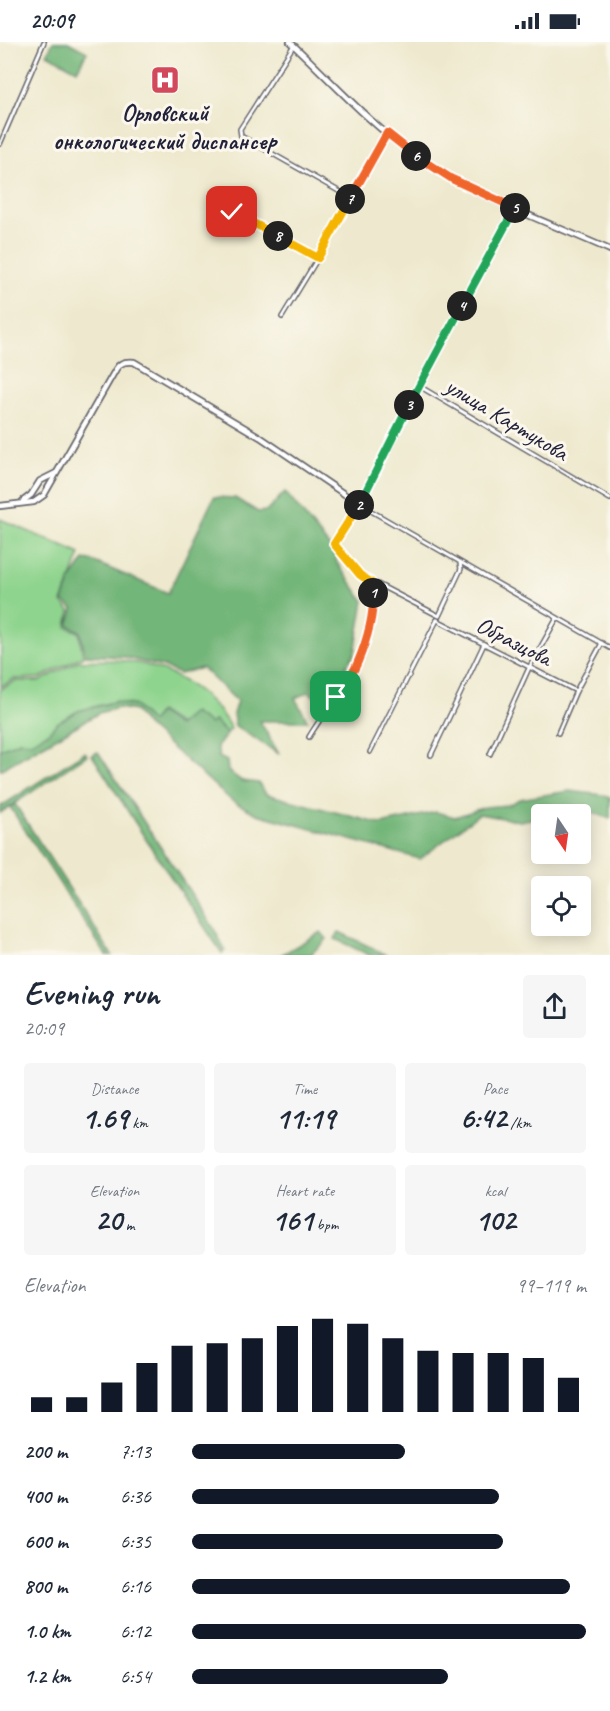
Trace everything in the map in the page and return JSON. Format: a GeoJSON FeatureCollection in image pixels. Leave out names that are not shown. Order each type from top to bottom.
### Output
{"type":"FeatureCollection","features":[{"type":"Feature","properties":{"kind":"main road"},"geometry":{"type":"LineString","coordinates":[[294,43],[387,133],[412,153],[452,179],[610,250]]}},
{"type":"Feature","properties":{"kind":"main road"},"geometry":{"type":"LineString","coordinates":[[0,506],[34,502],[41,498],[116,369],[124,363],[134,362],[246,429],[359,504],[419,386],[515,208]]}},
{"type":"Feature","properties":{"kind":"main road"},"geometry":{"type":"LineString","coordinates":[[20,503],[28,498],[43,479],[56,473]]}},
{"type":"Feature","properties":{"kind":"street"},"geometry":{"type":"LineString","coordinates":[[0,144],[44,42]]}},
{"type":"Feature","properties":{"kind":"street"},"geometry":{"type":"LineString","coordinates":[[294,43],[240,129],[243,138],[351,198]]}},
{"type":"Feature","properties":{"kind":"street"},"geometry":{"type":"LineString","coordinates":[[282,317],[318,258],[387,133]]}},
{"type":"Feature","properties":{"kind":"street"},"geometry":{"type":"LineString","coordinates":[[225,211],[232,212],[318,258]]}},
{"type":"Feature","properties":{"kind":"street","name":"улица Картукова"},"geometry":{"type":"LineString","coordinates":[[419,386],[610,499]]}},
{"type":"Feature","properties":{"kind":"street"},"geometry":{"type":"LineString","coordinates":[[43,479],[48,480],[50,486]]}},
{"type":"Feature","properties":{"kind":"street"},"geometry":{"type":"LineString","coordinates":[[34,491],[35,496],[41,498]]}},
{"type":"Feature","properties":{"kind":"street"},"geometry":{"type":"LineString","coordinates":[[359,504],[610,648]]}},
{"type":"Feature","properties":{"kind":"street","name":"Образцова"},"geometry":{"type":"LineString","coordinates":[[359,504],[334,544],[360,575],[484,644],[576,691]]}},
{"type":"Feature","properties":{"kind":"street"},"geometry":{"type":"LineString","coordinates":[[370,752],[438,618],[461,569],[460,563]]}},
{"type":"Feature","properties":{"kind":"street"},"geometry":{"type":"LineString","coordinates":[[309,737],[357,666],[373,605],[372,583]]}},
{"type":"Feature","properties":{"kind":"street"},"geometry":{"type":"LineString","coordinates":[[490,754],[529,668],[557,618]]}},
{"type":"Feature","properties":{"kind":"street"},"geometry":{"type":"LineString","coordinates":[[558,733],[576,691],[602,643]]}},
{"type":"Feature","properties":{"kind":"street"},"geometry":{"type":"LineString","coordinates":[[431,755],[484,644]]}},
{"type":"Feature","properties":{"kind":"green space"},"geometry":{"type":"Polygon","coordinates":[[[53,42],[68,42],[87,52],[77,70],[47,54],[53,42]]]}},
{"type":"Feature","properties":{"kind":"green space"},"geometry":{"type":"Polygon","coordinates":[[[285,492],[334,552],[337,563],[364,601],[355,653],[336,682],[320,701],[309,692],[295,698],[308,721],[260,721],[279,754],[235,726],[233,714],[237,701],[202,668],[179,674],[164,667],[124,657],[85,655],[80,631],[68,625],[73,609],[63,601],[72,577],[84,560],[92,561],[168,593],[214,497],[235,498],[258,512],[267,511],[285,492]]]}},
{"type":"Feature","properties":{"kind":"green space"},"geometry":{"type":"Polygon","coordinates":[[[0,519],[80,554],[62,602],[70,611],[67,627],[79,632],[83,656],[40,678],[14,679],[1,687],[0,519]]]}},
{"type":"Feature","properties":{"kind":"green space"},"geometry":{"type":"Polygon","coordinates":[[[78,661],[125,661],[156,668],[172,675],[200,692],[212,703],[231,729],[227,733],[215,721],[210,724],[193,713],[179,725],[159,712],[151,722],[135,706],[116,701],[78,711],[57,723],[48,733],[31,742],[20,741],[0,749],[0,690],[15,681],[40,681],[78,661]]]}},
{"type":"Feature","properties":{"kind":"green space"},"geometry":{"type":"Polygon","coordinates":[[[116,702],[135,706],[151,722],[159,713],[178,726],[193,713],[210,724],[214,721],[227,734],[217,747],[219,757],[227,761],[228,771],[242,781],[259,783],[266,794],[381,824],[436,812],[455,817],[485,807],[508,805],[520,799],[569,791],[610,798],[610,819],[591,812],[591,804],[531,804],[531,819],[520,821],[479,814],[420,859],[257,814],[232,801],[144,723],[135,711],[118,708],[99,713],[0,770],[0,749],[20,741],[31,742],[48,733],[57,723],[78,711],[116,702]]]}},
{"type":"Feature","properties":{"kind":"green space"},"geometry":{"type":"Polygon","coordinates":[[[85,752],[87,755],[0,813],[0,807],[85,752]]]}},
{"type":"Feature","properties":{"kind":"green space"},"geometry":{"type":"Polygon","coordinates":[[[98,752],[213,927],[225,950],[222,953],[92,755],[98,752]]]}},
{"type":"Feature","properties":{"kind":"green space"},"geometry":{"type":"Polygon","coordinates":[[[15,804],[112,955],[106,955],[10,807],[15,804]]]}},
{"type":"Feature","properties":{"kind":"green space"},"geometry":{"type":"Polygon","coordinates":[[[321,932],[327,939],[310,955],[281,955],[321,932]]]}},
{"type":"Feature","properties":{"kind":"green space"},"geometry":{"type":"Polygon","coordinates":[[[339,932],[387,955],[369,955],[335,939],[339,932]]]}},
{"type":"Feature","properties":{"kind":"place","name":"Орловский онкологический диспансер"},"geometry":{"type":"Point","coordinates":[165,80]}},
{"type":"Feature","properties":{"kind":"route"},"geometry":{"type":"LineString","coordinates":[[232,212],[318,258],[387,133],[412,153],[452,179],[515,208],[426,372],[368,488],[334,544],[360,575],[372,583],[373,605],[357,666],[336,697]]}}]}
